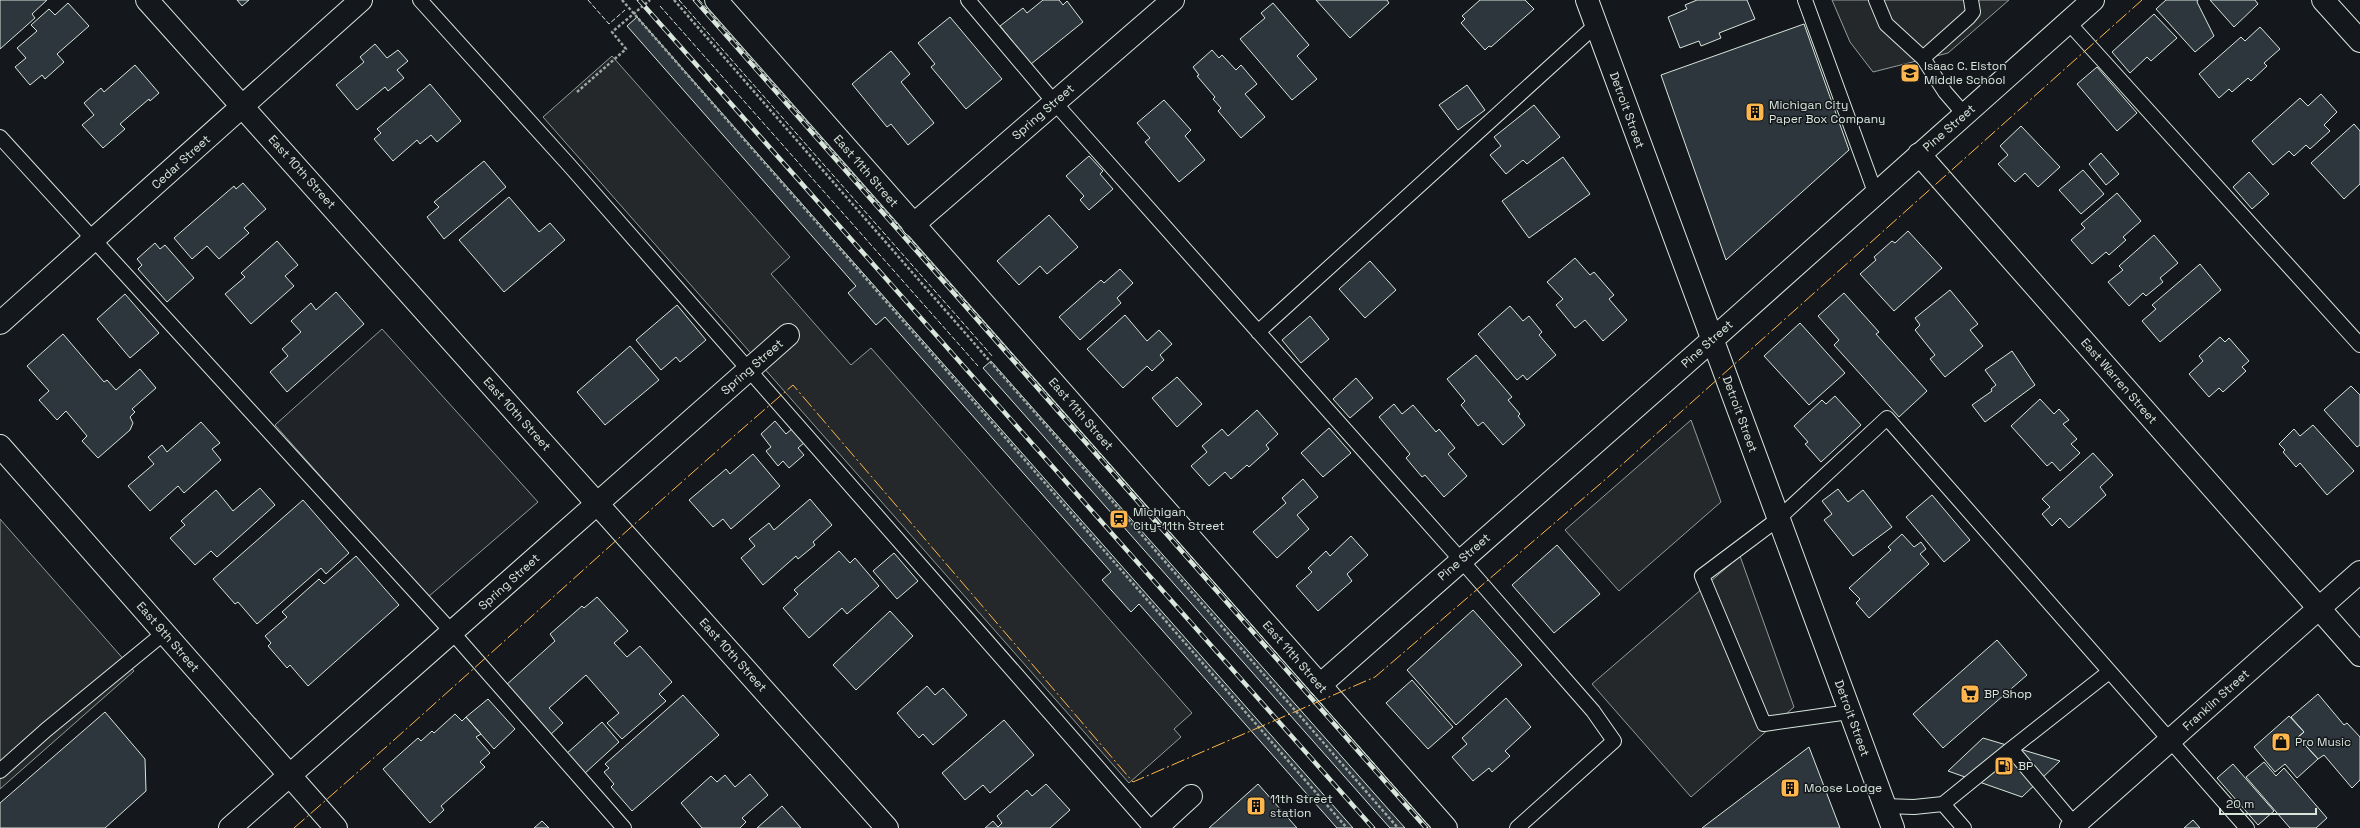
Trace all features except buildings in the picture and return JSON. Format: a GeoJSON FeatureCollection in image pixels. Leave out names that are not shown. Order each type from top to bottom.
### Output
{"type":"FeatureCollection","features":[{"type":"Feature","properties":{"kind":"street","name":"East 10th Street"},"geometry":{"type":"LineString","coordinates":[[147,0],[887,828]]}},
{"type":"Feature","properties":{"kind":"street","name":"Cedar Street"},"geometry":{"type":"LineString","coordinates":[[0,323],[244,107],[361,0]]}},
{"type":"Feature","properties":{"kind":"street","name":"East 11th Street"},"geometry":{"type":"LineString","coordinates":[[716,0],[1446,828]]}},
{"type":"Feature","properties":{"kind":"street","name":"Spring Street"},"geometry":{"type":"LineString","coordinates":[[913,225],[1173,0]]}},
{"type":"Feature","properties":{"kind":"street","name":"Detroit Street"},"geometry":{"type":"LineString","coordinates":[[1587,0],[1892,828]]}},
{"type":"Feature","properties":{"kind":"street","name":"Pine Street"},"geometry":{"type":"LineString","coordinates":[[1320,685],[1712,340],[1875,192],[2093,0]]}},
{"type":"Feature","properties":{"kind":"street"},"geometry":{"type":"LineString","coordinates":[[2323,0],[2360,41]]}},
{"type":"Feature","properties":{"kind":"street","name":"East Warren Street"},"geometry":{"type":"LineString","coordinates":[[1919,154],[2360,655]]}},
{"type":"Feature","properties":{"kind":"street","name":"Spring Street"},"geometry":{"type":"LineString","coordinates":[[230,828],[788,335]]}},
{"type":"Feature","properties":{"kind":"street","name":"East 9th Street"},"geometry":{"type":"LineString","coordinates":[[0,446],[336,828]]}},
{"type":"Feature","properties":{"kind":"street","name":"Franklin Street"},"geometry":{"type":"LineString","coordinates":[[2073,826],[2360,572]]}},
{"type":"Feature","properties":{"kind":"street"},"geometry":{"type":"LineString","coordinates":[[1156,828],[1191,796]]}},
{"type":"Feature","properties":{"kind":"lane"},"geometry":{"type":"LineString","coordinates":[[420,0],[564,159],[1151,828]]}},
{"type":"Feature","properties":{"kind":"lane"},"geometry":{"type":"LineString","coordinates":[[968,0],[1054,102],[1461,560],[1593,711],[1614,741],[1517,828]]}},
{"type":"Feature","properties":{"kind":"lane"},"geometry":{"type":"LineString","coordinates":[[1805,0],[1875,192]]}},
{"type":"Feature","properties":{"kind":"lane"},"geometry":{"type":"LineString","coordinates":[[1876,0],[1886,24],[1923,58],[1945,92],[1964,114]]}},
{"type":"Feature","properties":{"kind":"lane"},"geometry":{"type":"LineString","coordinates":[[1923,58],[1969,18],[1973,12],[1971,0]]}},
{"type":"Feature","properties":{"kind":"lane"},"geometry":{"type":"LineString","coordinates":[[2068,22],[2360,345]]}},
{"type":"Feature","properties":{"kind":"lane"},"geometry":{"type":"LineString","coordinates":[[1258,332],[1596,25]]}},
{"type":"Feature","properties":{"kind":"lane"},"geometry":{"type":"LineString","coordinates":[[0,137],[452,632],[624,828]]}},
{"type":"Feature","properties":{"kind":"lane"},"geometry":{"type":"LineString","coordinates":[[1849,712],[1764,724],[1702,576],[1778,519],[1887,418],[2247,828]]}},
{"type":"Feature","properties":{"kind":"lane"},"geometry":{"type":"LineString","coordinates":[[0,771],[46,730],[164,633]]}},
{"type":"Feature","properties":{"kind":"lane"},"geometry":{"type":"LineString","coordinates":[[1884,806],[1914,807],[1943,804],[2110,672]]}},
{"type":"Feature","properties":{"kind":"lane"},"geometry":{"type":"LineString","coordinates":[[2012,749],[2073,826]]}},
{"type":"Feature","properties":{"kind":"lane"},"geometry":{"type":"LineString","coordinates":[[1943,804],[1964,828]]}},
{"type":"Feature","properties":{"kind":"path"},"geometry":{"type":"LineString","coordinates":[[622,0],[1347,828]]}},
{"type":"Feature","properties":{"kind":"path"},"geometry":{"type":"LineString","coordinates":[[577,92],[626,49],[612,32],[650,0]]}},
{"type":"Feature","properties":{"kind":"path"},"geometry":{"type":"LineString","coordinates":[[674,0],[1398,828]]}},
{"type":"Feature","properties":{"kind":"shaded area"},"geometry":{"type":"Polygon","coordinates":[[[1832,0],[2009,0],[1948,53],[1873,72],[1850,42],[1832,0]]]}},
{"type":"Feature","properties":{"kind":"shaded area"},"geometry":{"type":"Polygon","coordinates":[[[612,56],[790,257],[771,274],[851,365],[871,348],[1192,713],[1174,729],[1181,737],[1129,783],[543,117],[612,56]]]}},
{"type":"Feature","properties":{"kind":"shaded area"},"geometry":{"type":"Polygon","coordinates":[[[382,329],[538,502],[428,597],[275,425],[382,329]]]}},
{"type":"Feature","properties":{"kind":"shaded area"},"geometry":{"type":"Polygon","coordinates":[[[1691,420],[1721,502],[1619,591],[1565,530],[1691,420]]]}},
{"type":"Feature","properties":{"kind":"shaded area"},"geometry":{"type":"Polygon","coordinates":[[[0,519],[134,671],[0,789],[0,519]]]}},
{"type":"Feature","properties":{"kind":"shaded area"},"geometry":{"type":"Polygon","coordinates":[[[1740,556],[1794,707],[1691,797],[1592,684],[1740,556]]]}},
{"type":"Feature","properties":{"kind":"railway"},"geometry":{"type":"LineString","coordinates":[[639,0],[1373,828]]}},
{"type":"Feature","properties":{"kind":"railway"},"geometry":{"type":"LineString","coordinates":[[695,0],[1426,828]]}},
{"type":"Feature","properties":{"kind":"fence"},"geometry":{"type":"LineString","coordinates":[[588,0],[609,24],[625,10]]}},
{"type":"Feature","properties":{"kind":"fence"},"geometry":{"type":"LineString","coordinates":[[679,0],[993,357]]}},
{"type":"Feature","properties":{"kind":"fence"},"geometry":{"type":"LineString","coordinates":[[699,0],[1431,828]]}},
{"type":"Feature","properties":{"kind":"fence"},"geometry":{"type":"LineString","coordinates":[[660,6],[978,366]]}},
{"type":"Feature","properties":{"kind":"power"},"geometry":{"type":"LineString","coordinates":[[294,828],[667,495],[793,385],[1133,782],[1375,677],[1607,478],[2142,0]]}},
{"type":"Feature","properties":{"kind":"place","name":"Isaac C. Elston Middle School"},"geometry":{"type":"Point","coordinates":[1910,73]}},
{"type":"Feature","properties":{"kind":"place","name":"Michigan City Paper Box Company"},"geometry":{"type":"Point","coordinates":[1755,112]}},
{"type":"Feature","properties":{"kind":"place","name":"Michigan City-11th Street"},"geometry":{"type":"Point","coordinates":[1119,519]}},
{"type":"Feature","properties":{"kind":"place","name":"BP Shop"},"geometry":{"type":"Point","coordinates":[1970,694]}},
{"type":"Feature","properties":{"kind":"place","name":"Pro Music"},"geometry":{"type":"Point","coordinates":[2281,742]}},
{"type":"Feature","properties":{"kind":"place","name":"BP"},"geometry":{"type":"Point","coordinates":[2004,766]}},
{"type":"Feature","properties":{"kind":"place","name":"Moose Lodge"},"geometry":{"type":"Point","coordinates":[1790,788]}},
{"type":"Feature","properties":{"kind":"place","name":"11th Street station"},"geometry":{"type":"Point","coordinates":[1256,806]}}]}
